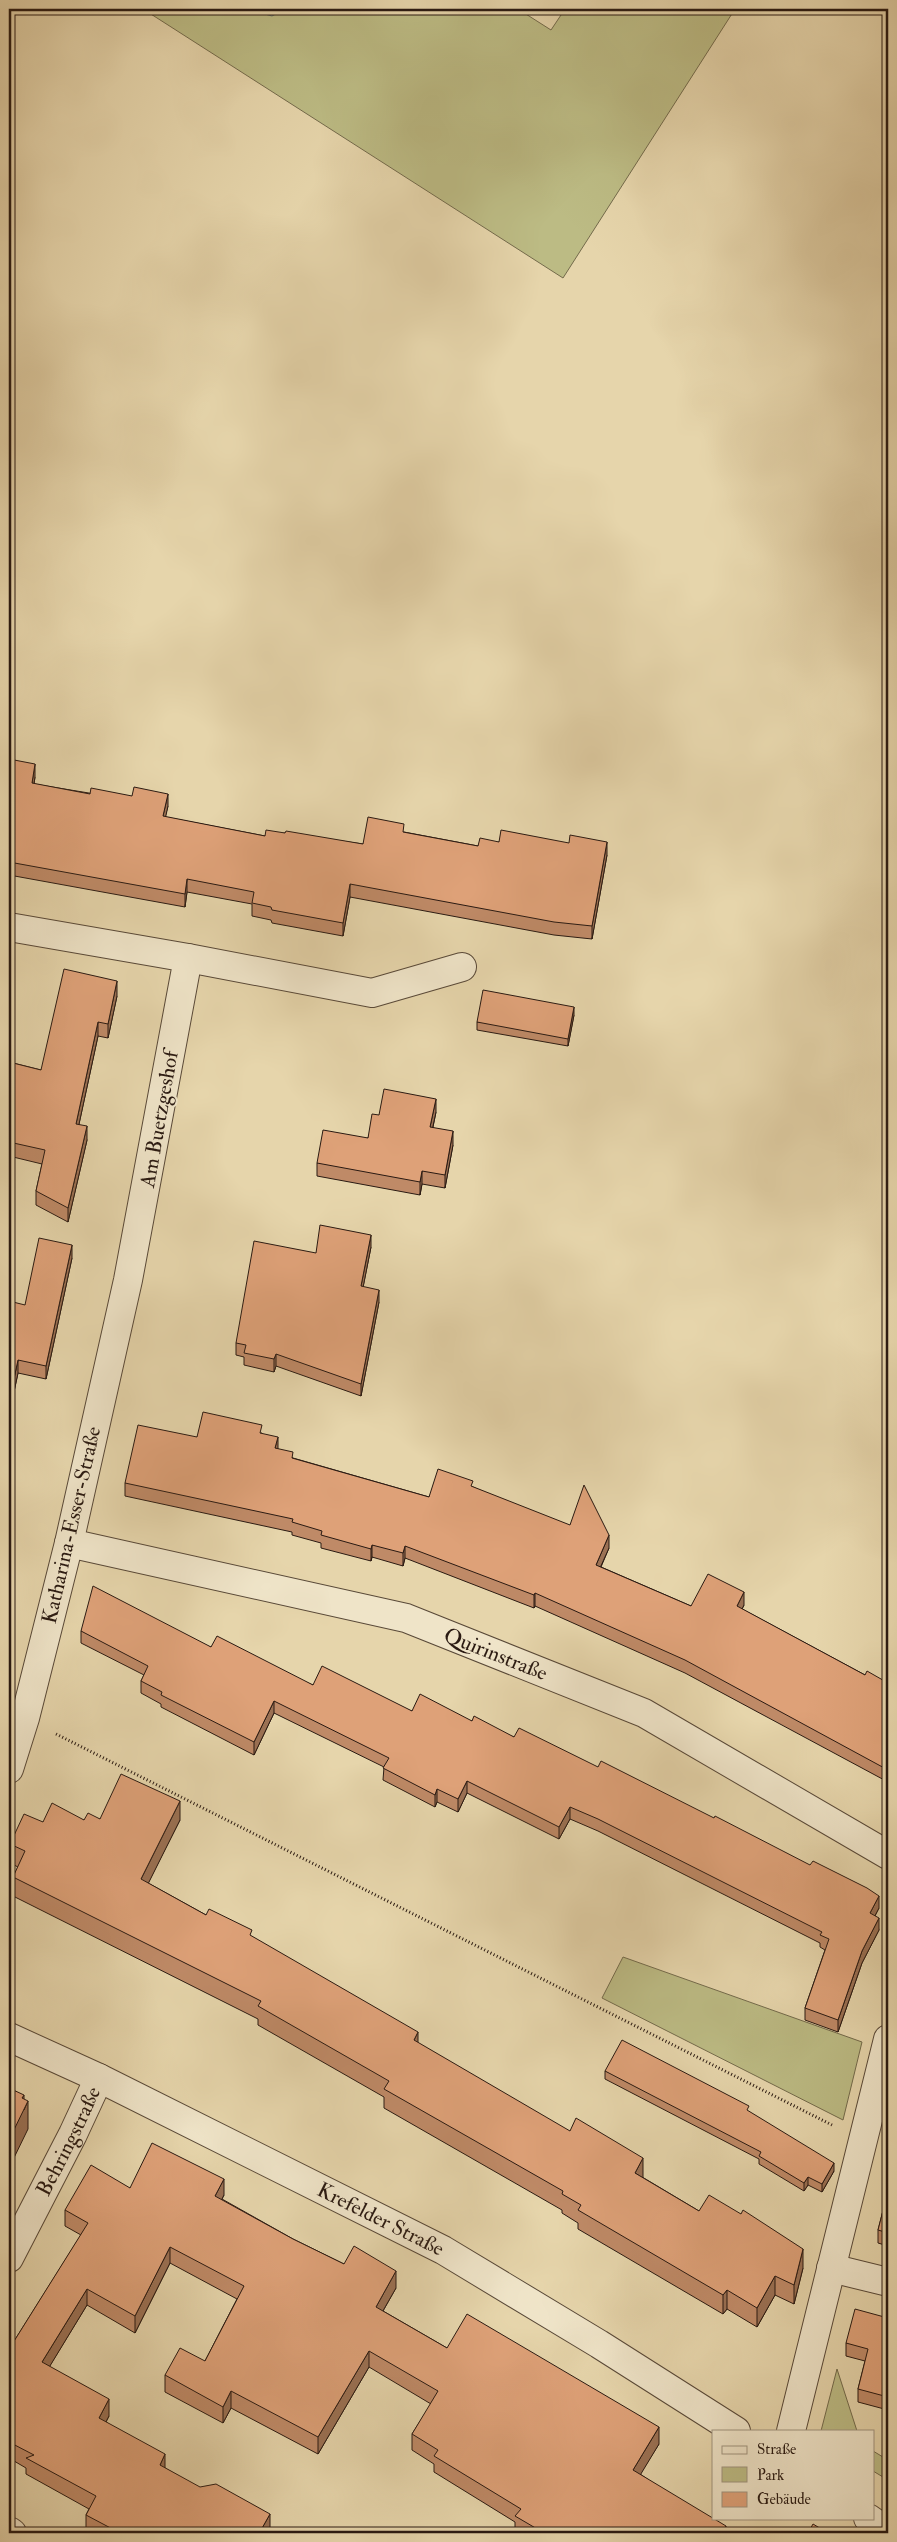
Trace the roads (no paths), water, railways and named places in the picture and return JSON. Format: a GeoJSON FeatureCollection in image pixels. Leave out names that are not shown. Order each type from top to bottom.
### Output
{"type":"FeatureCollection","features":[{"type":"Feature","properties":{"kind":"street"},"geometry":{"type":"LineString","coordinates":[[9,927],[188,958],[372,993],[462,967]]}},
{"type":"Feature","properties":{"kind":"street","name":"Am Buetzgeshof"},"geometry":{"type":"LineString","coordinates":[[128,1280],[188,958]]}},
{"type":"Feature","properties":{"kind":"street","name":"Katharina-Esser-Straße"},"geometry":{"type":"LineString","coordinates":[[9,1769],[69,1542],[128,1280]]}},
{"type":"Feature","properties":{"kind":"street","name":"Quirinstraße"},"geometry":{"type":"LineString","coordinates":[[69,1542],[406,1618],[644,1713],[888,1855]]}},
{"type":"Feature","properties":{"kind":"street","name":"Krefelder Straße"},"geometry":{"type":"LineString","coordinates":[[9,2037],[99,2078],[443,2250],[599,2344],[734,2430]]}},
{"type":"Feature","properties":{"kind":"street"},"geometry":{"type":"LineString","coordinates":[[792,2430],[862,2140],[880,2105],[888,2039]]}},
{"type":"Feature","properties":{"kind":"street","name":"Behringstraße"},"geometry":{"type":"LineString","coordinates":[[9,2258],[73,2134],[99,2078]]}},
{"type":"Feature","properties":{"kind":"street"},"geometry":{"type":"LineString","coordinates":[[831,2268],[888,2282]]}},
{"type":"Feature","properties":{"kind":"street"},"geometry":{"type":"LineString","coordinates":[[871,2520],[888,2532]]}},
{"type":"Feature","properties":{"kind":"water"},"geometry":{"type":"Polygon","coordinates":[[[246,9],[285,9],[272,16],[246,9]]]}}]}
